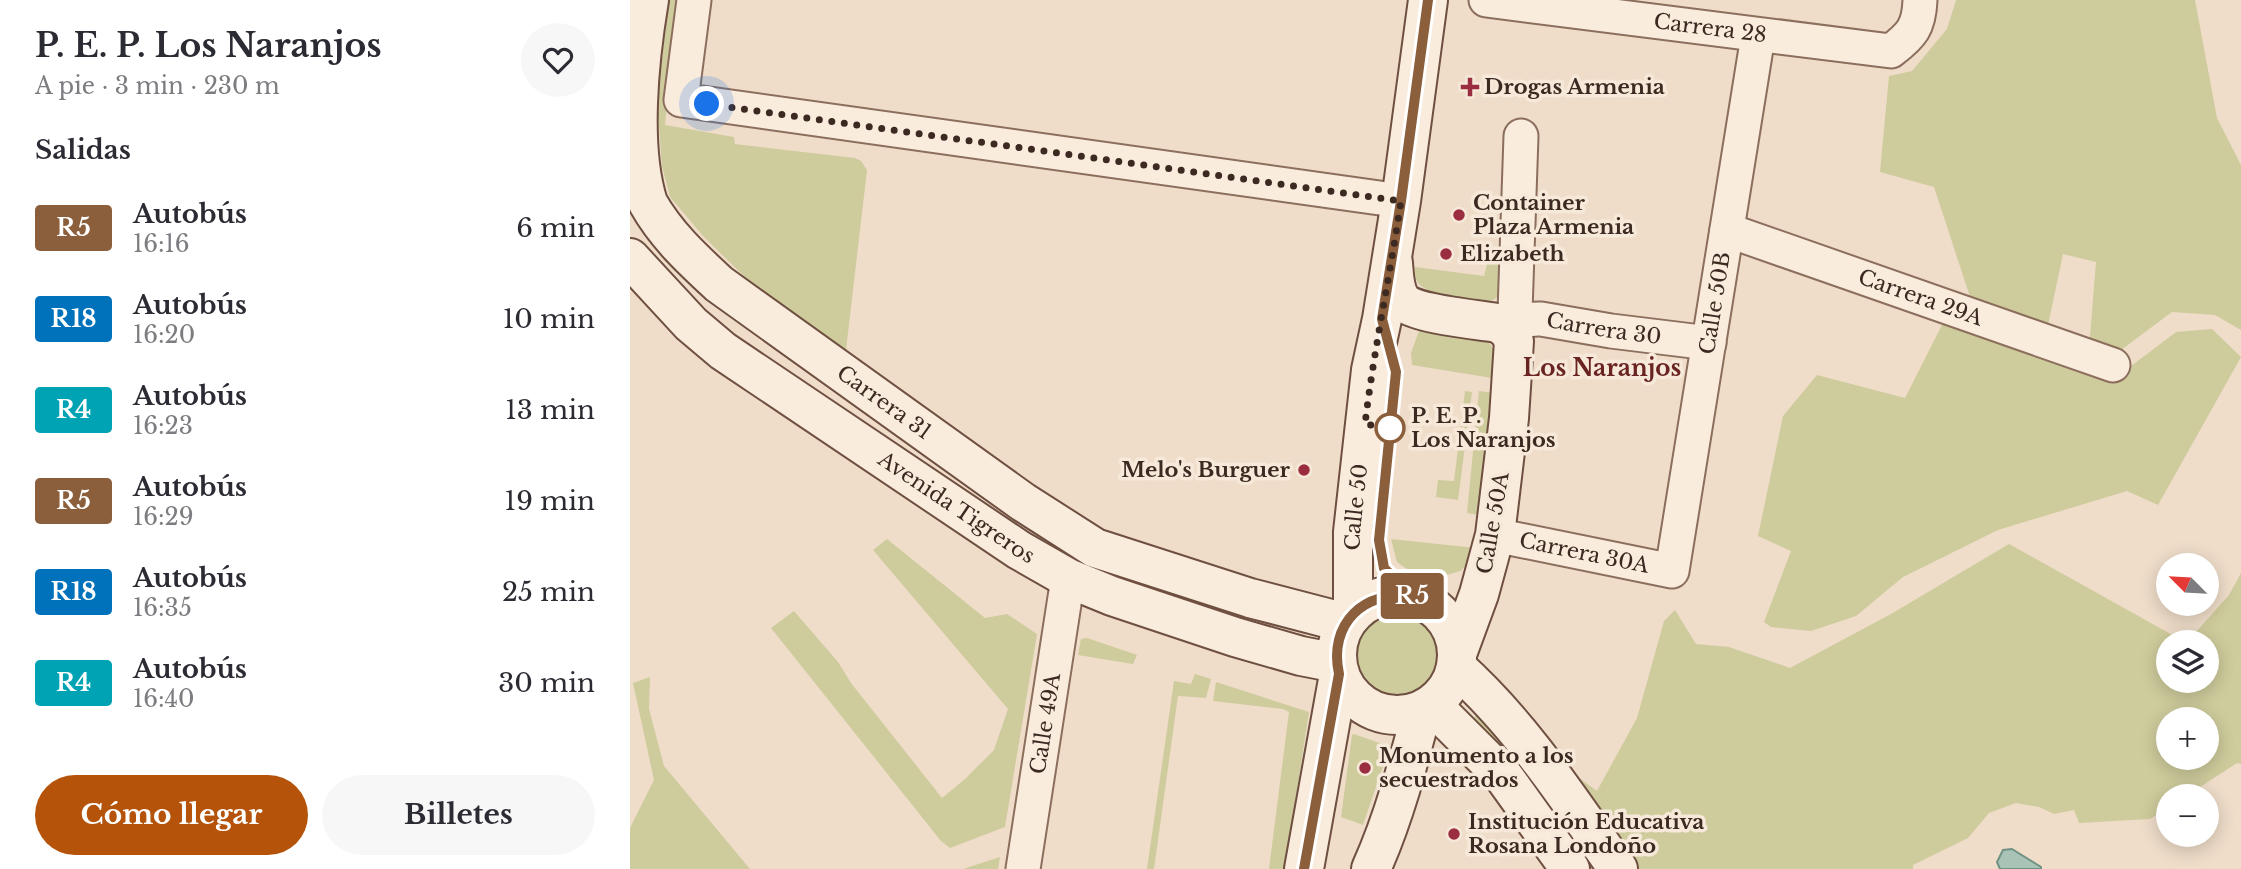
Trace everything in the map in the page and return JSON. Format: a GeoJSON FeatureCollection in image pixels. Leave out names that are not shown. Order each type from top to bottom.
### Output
{"type":"FeatureCollection","features":[{"type":"Feature","properties":{"kind":"main road","name":"Carrera 31"},"geometry":{"type":"LineString","coordinates":[[649,0],[634,92],[633,144],[636,173],[647,201],[667,232],[687,255],[719,284],[1023,502],[1095,548],[1250,598],[1350,619]]}},
{"type":"Feature","properties":{"kind":"main road","name":"Calle 50"},"geometry":{"type":"LineString","coordinates":[[1350,619],[1353,532],[1371,370],[1401,201],[1428,0]]}},
{"type":"Feature","properties":{"kind":"main road","name":"Avenida Tigreros"},"geometry":{"type":"LineString","coordinates":[[630,258],[691,324],[723,351],[1019,550],[1068,578],[1112,596],[1338,668]]}},
{"type":"Feature","properties":{"kind":"main road","name":"Carrera 30"},"geometry":{"type":"LineString","coordinates":[[1392,258],[1396,288],[1402,301],[1415,309],[1509,330]]}},
{"type":"Feature","properties":{"kind":"main road","name":"Calle 50A"},"geometry":{"type":"LineString","coordinates":[[1457,661],[1495,535],[1509,418],[1509,330]]}},
{"type":"Feature","properties":{"kind":"main road"},"geometry":{"type":"LineString","coordinates":[[1304,869],[1338,668],[1340,636],[1350,619],[1375,599],[1387,595],[1413,597],[1436,609],[1445,618],[1456,641],[1457,661],[1448,688],[1427,707],[1400,716],[1378,713],[1358,702],[1344,684],[1338,668]]}},
{"type":"Feature","properties":{"kind":"main road"},"geometry":{"type":"LineString","coordinates":[[1457,661],[1529,744],[1618,869]]}},
{"type":"Feature","properties":{"kind":"main road"},"geometry":{"type":"LineString","coordinates":[[1427,707],[1464,736],[1504,777],[1570,869]]}},
{"type":"Feature","properties":{"kind":"main road"},"geometry":{"type":"LineString","coordinates":[[1371,869],[1384,841],[1427,707]]}},
{"type":"Feature","properties":{"kind":"main road"},"geometry":{"type":"LineString","coordinates":[[1407,768],[1426,739],[1435,734],[1464,736]]}},
{"type":"Feature","properties":{"kind":"street"},"geometry":{"type":"LineString","coordinates":[[694,0],[681,100],[1401,201]]}},
{"type":"Feature","properties":{"kind":"street","name":"Carrera 28"},"geometry":{"type":"LineString","coordinates":[[1486,0],[1891,51],[1910,37],[1919,9]]}},
{"type":"Feature","properties":{"kind":"street","name":"Calle 50B"},"geometry":{"type":"LineString","coordinates":[[1672,571],[1758,36]]}},
{"type":"Feature","properties":{"kind":"street","name":"Calle 50A"},"geometry":{"type":"LineString","coordinates":[[1509,330],[1521,136]]}},
{"type":"Feature","properties":{"kind":"street","name":"Carrera 29A"},"geometry":{"type":"LineString","coordinates":[[1727,230],[2113,365]]}},
{"type":"Feature","properties":{"kind":"street","name":"Carrera 30"},"geometry":{"type":"LineString","coordinates":[[1509,330],[1530,318],[1709,343]]}},
{"type":"Feature","properties":{"kind":"street","name":"Carrera 30A"},"geometry":{"type":"LineString","coordinates":[[1495,535],[1672,571]]}},
{"type":"Feature","properties":{"kind":"street","name":"Calle 49A"},"geometry":{"type":"LineString","coordinates":[[1024,869],[1068,578]]}},
{"type":"Feature","properties":{"kind":"shaded area"},"geometry":{"type":"Polygon","coordinates":[[[669,0],[678,0],[665,125],[734,137],[735,144],[855,158],[861,161],[867,170],[846,350],[756,288],[704,237],[670,197],[662,166],[657,103],[669,0]]]}},
{"type":"Feature","properties":{"kind":"shaded area"},"geometry":{"type":"Polygon","coordinates":[[[1956,0],[2195,0],[2217,118],[2241,165],[2241,330],[2215,315],[2172,312],[2113,356],[2089,349],[2096,262],[2063,254],[2047,330],[1972,303],[1934,187],[1880,172],[1889,76],[1912,71],[1947,29],[1956,0]]]}},
{"type":"Feature","properties":{"kind":"shaded area"},"geometry":{"type":"Polygon","coordinates":[[[1489,257],[1502,260],[1500,290],[1496,298],[1490,301],[1457,300],[1424,288],[1416,279],[1415,267],[1484,276],[1489,257]]]}},
{"type":"Feature","properties":{"kind":"shaded area"},"geometry":{"type":"Polygon","coordinates":[[[1944,321],[2110,382],[2176,332],[2212,329],[2241,357],[2158,505],[2127,491],[1998,530],[1903,577],[1856,616],[1811,631],[1771,627],[1764,622],[1791,551],[1758,536],[1783,416],[1817,375],[1905,398],[1944,321]]]}},
{"type":"Feature","properties":{"kind":"shaded area"},"geometry":{"type":"Polygon","coordinates":[[[1420,328],[1463,333],[1488,341],[1497,362],[1498,379],[1412,365],[1411,353],[1420,328]]]}},
{"type":"Feature","properties":{"kind":"shaded area"},"geometry":{"type":"Polygon","coordinates":[[[1465,391],[1472,392],[1458,500],[1436,497],[1438,480],[1454,481],[1465,391]]]}},
{"type":"Feature","properties":{"kind":"shaded area"},"geometry":{"type":"Polygon","coordinates":[[[1479,391],[1493,393],[1480,515],[1467,513],[1479,391]]]}},
{"type":"Feature","properties":{"kind":"shaded area"},"geometry":{"type":"Polygon","coordinates":[[[887,539],[985,618],[1007,614],[1037,634],[1005,827],[950,848],[941,841],[771,628],[794,611],[838,662],[851,683],[942,798],[994,750],[1008,709],[873,550],[887,539]]]}},
{"type":"Feature","properties":{"kind":"shaded area"},"geometry":{"type":"Polygon","coordinates":[[[1391,539],[1476,548],[1472,561],[1460,571],[1437,578],[1417,576],[1397,562],[1391,539]]]}},
{"type":"Feature","properties":{"kind":"shaded area"},"geometry":{"type":"Polygon","coordinates":[[[2009,544],[2163,630],[2156,630],[2156,693],[2219,693],[2219,630],[2198,630],[2210,616],[2219,616],[2219,606],[2229,595],[2241,573],[2241,764],[2237,763],[2205,784],[2156,784],[2156,815],[2150,819],[2079,823],[2074,810],[2054,814],[2039,807],[2016,803],[1989,813],[1968,838],[1913,865],[1913,869],[1639,869],[1567,769],[1597,791],[1637,718],[1664,621],[1675,610],[1696,644],[1729,647],[1790,668],[1891,614],[2009,544]]]}},
{"type":"Feature","properties":{"kind":"shaded area"},"geometry":{"type":"Polygon","coordinates":[[[1389,615],[1405,615],[1420,622],[1431,633],[1438,648],[1435,672],[1426,685],[1405,697],[1389,697],[1374,690],[1363,679],[1356,664],[1356,648],[1363,633],[1374,622],[1389,615]]]}},
{"type":"Feature","properties":{"kind":"shaded area"},"geometry":{"type":"Polygon","coordinates":[[[1087,638],[1137,655],[1133,664],[1078,655],[1081,639],[1087,638]]]}},
{"type":"Feature","properties":{"kind":"shaded area"},"geometry":{"type":"Polygon","coordinates":[[[1195,674],[1211,679],[1206,698],[1178,696],[1154,869],[1147,869],[1174,681],[1191,684],[1195,674]]]}},
{"type":"Feature","properties":{"kind":"shaded area"},"geometry":{"type":"Polygon","coordinates":[[[650,677],[649,709],[664,766],[750,869],[630,869],[630,828],[654,780],[633,683],[650,677]]]}},
{"type":"Feature","properties":{"kind":"shaded area"},"geometry":{"type":"Polygon","coordinates":[[[1216,682],[1309,712],[1285,869],[1269,869],[1289,712],[1283,709],[1213,701],[1216,682]]]}},
{"type":"Feature","properties":{"kind":"shaded area"},"geometry":{"type":"Polygon","coordinates":[[[1477,715],[1596,869],[1584,869],[1472,720],[1477,715]]]}},
{"type":"Feature","properties":{"kind":"shaded area"},"geometry":{"type":"Polygon","coordinates":[[[1354,734],[1388,746],[1389,749],[1363,825],[1341,817],[1354,734]]]}},
{"type":"Feature","properties":{"kind":"shaded area"},"geometry":{"type":"Polygon","coordinates":[[[2012,849],[2041,869],[2000,869],[1997,862],[2003,850],[2012,849]]]}},
{"type":"Feature","properties":{"kind":"shaded area"},"geometry":{"type":"Polygon","coordinates":[[[1000,857],[998,869],[963,869],[1000,857]]]}},
{"type":"Feature","properties":{"kind":"bus line","name":"R5"},"geometry":{"type":"LineString","coordinates":[[1304,869],[1339,674],[1337,649],[1340,636],[1346,623],[1363,605],[1387,595],[1413,597],[1384,568],[1379,540],[1396,372],[1382,319],[1428,0]]}},
{"type":"Feature","properties":{"kind":"place","name":"Drogas Armenia"},"geometry":{"type":"Point","coordinates":[1470,87]}},
{"type":"Feature","properties":{"kind":"place","name":"Container Plaza Armenia"},"geometry":{"type":"Point","coordinates":[1459,215]}},
{"type":"Feature","properties":{"kind":"place","name":"Elizabeth"},"geometry":{"type":"Point","coordinates":[1446,254]}},
{"type":"Feature","properties":{"kind":"place","name":"P. E. P. Los Naranjos"},"geometry":{"type":"Point","coordinates":[1390,428]}},
{"type":"Feature","properties":{"kind":"place","name":"Melo's Burguer"},"geometry":{"type":"Point","coordinates":[1304,470]}},
{"type":"Feature","properties":{"kind":"place","name":"Monumento a los secuestrados"},"geometry":{"type":"Point","coordinates":[1365,768]}},
{"type":"Feature","properties":{"kind":"place","name":"Institución Educativa Rosana Londoño"},"geometry":{"type":"Point","coordinates":[1454,834]}},
{"type":"Feature","properties":{"kind":"district","name":"Los Naranjos"},"geometry":{"type":"Point","coordinates":[1602,368]}},
{"type":"Feature","properties":{"kind":"route"},"geometry":{"type":"LineString","coordinates":[[707,104],[1401,201],[1371,370],[1365,424],[1390,428]]}}]}
